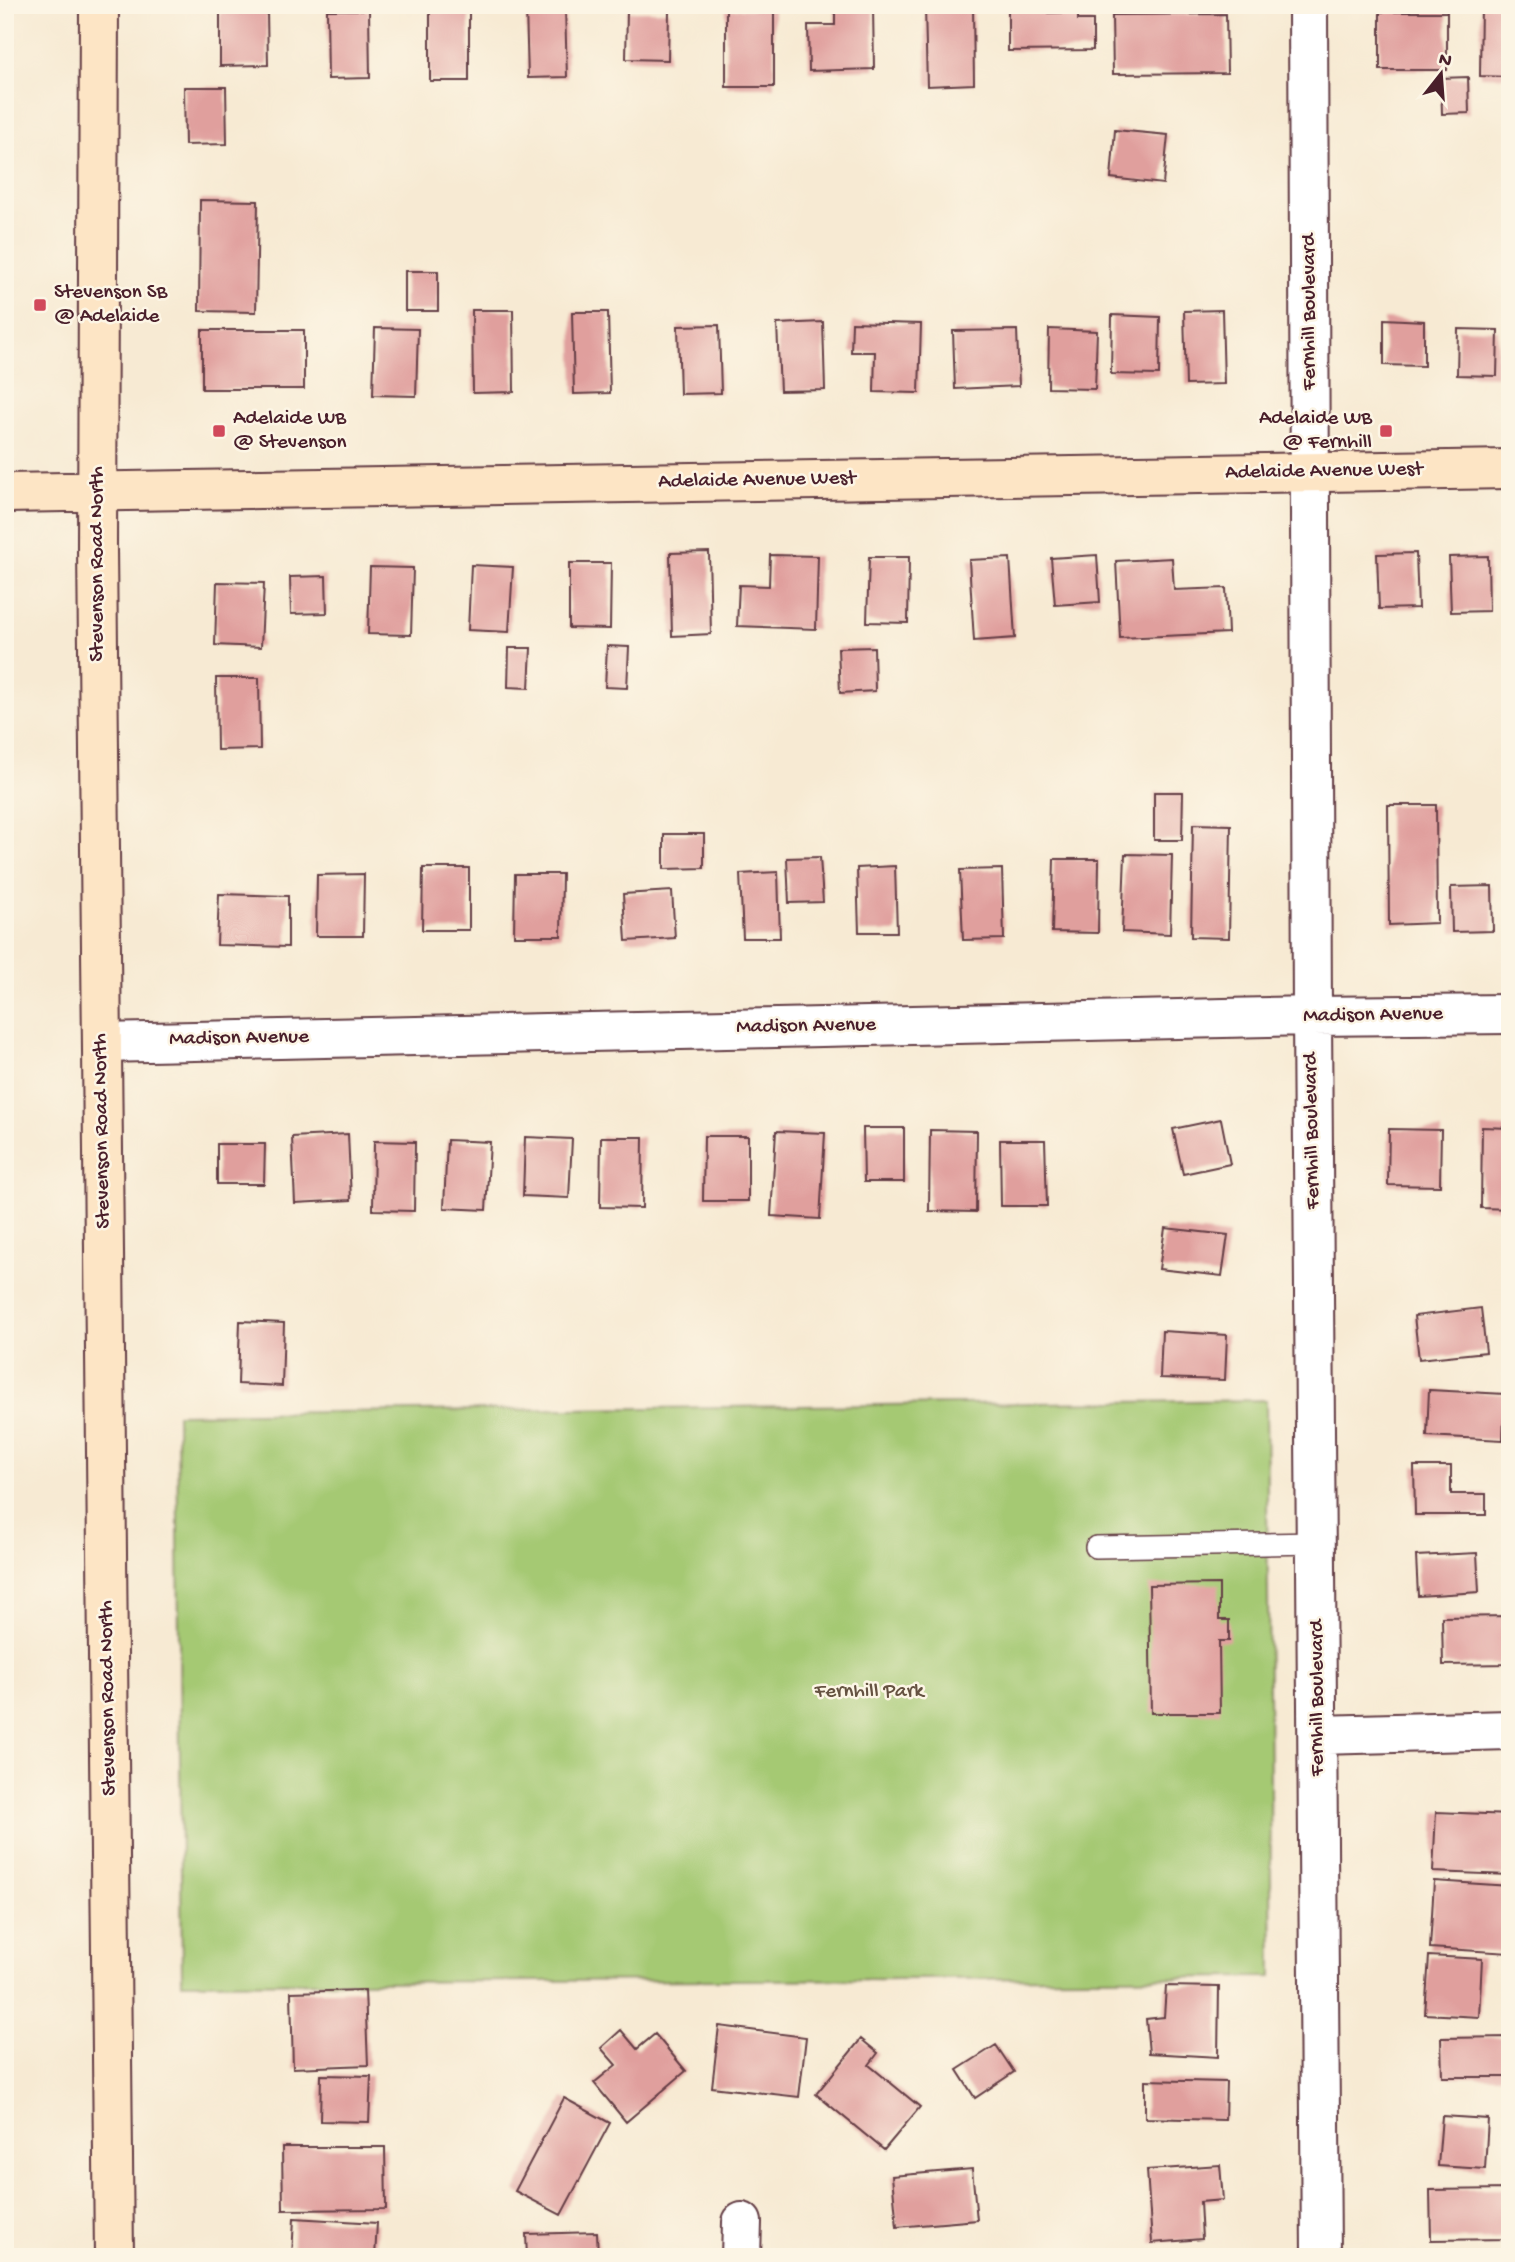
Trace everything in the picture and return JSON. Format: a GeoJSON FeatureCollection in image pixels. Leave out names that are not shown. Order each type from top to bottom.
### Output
{"type":"FeatureCollection","features":[{"type":"Feature","properties":{"kind":"main road","name":"Stevenson Road North"},"geometry":{"type":"LineString","coordinates":[[99,5],[97,491],[114,2257]]}},
{"type":"Feature","properties":{"kind":"main road","name":"Adelaide Avenue West"},"geometry":{"type":"LineString","coordinates":[[5,493],[1510,469]]}},
{"type":"Feature","properties":{"kind":"street","name":"Fernhill Boulevard"},"geometry":{"type":"LineString","coordinates":[[1308,5],[1321,2257]]}},
{"type":"Feature","properties":{"kind":"street","name":"Madison Avenue"},"geometry":{"type":"LineString","coordinates":[[102,1043],[1510,1014]]}},
{"type":"Feature","properties":{"kind":"street"},"geometry":{"type":"LineString","coordinates":[[1318,1735],[1510,1730]]}},
{"type":"Feature","properties":{"kind":"lane"},"geometry":{"type":"LineString","coordinates":[[1096,1547],[1317,1543]]}},
{"type":"Feature","properties":{"kind":"green space","name":"Fernhill Park"},"geometry":{"type":"Polygon","coordinates":[[[1266,1400],[1272,1977],[182,1983],[177,1414],[1266,1400]]]}},
{"type":"Feature","properties":{"kind":"building"},"geometry":{"type":"Polygon","coordinates":[[[1008,5],[1047,5],[1049,13],[1078,12],[1078,20],[1093,20],[1093,50],[1008,51],[1008,5]]]}},
{"type":"Feature","properties":{"kind":"building"},"geometry":{"type":"Polygon","coordinates":[[[1481,5],[1510,5],[1510,77],[1480,76],[1481,5]]]}},
{"type":"Feature","properties":{"kind":"building"},"geometry":{"type":"Polygon","coordinates":[[[973,6],[974,84],[927,86],[925,7],[973,6]]]}},
{"type":"Feature","properties":{"kind":"building"},"geometry":{"type":"Polygon","coordinates":[[[565,7],[567,77],[528,78],[526,8],[565,7]]]}},
{"type":"Feature","properties":{"kind":"building"},"geometry":{"type":"Polygon","coordinates":[[[873,7],[874,69],[809,71],[808,25],[835,25],[835,8],[873,7]]]}},
{"type":"Feature","properties":{"kind":"building"},"geometry":{"type":"Polygon","coordinates":[[[726,9],[774,9],[774,87],[726,87],[726,9]]]}},
{"type":"Feature","properties":{"kind":"building"},"geometry":{"type":"Polygon","coordinates":[[[327,10],[369,10],[370,78],[328,79],[327,10]]]}},
{"type":"Feature","properties":{"kind":"building"},"geometry":{"type":"Polygon","coordinates":[[[430,11],[469,11],[469,81],[430,81],[430,11]]]}},
{"type":"Feature","properties":{"kind":"building"},"geometry":{"type":"Polygon","coordinates":[[[627,11],[669,11],[668,60],[626,59],[627,11]]]}},
{"type":"Feature","properties":{"kind":"building"},"geometry":{"type":"Polygon","coordinates":[[[220,12],[267,12],[268,65],[220,66],[220,12]]]}},
{"type":"Feature","properties":{"kind":"building"},"geometry":{"type":"Polygon","coordinates":[[[1380,12],[1447,12],[1447,70],[1380,70],[1380,12]]]}},
{"type":"Feature","properties":{"kind":"building"},"geometry":{"type":"Polygon","coordinates":[[[1226,14],[1227,73],[1113,74],[1112,15],[1226,14]]]}},
{"type":"Feature","properties":{"kind":"building"},"geometry":{"type":"Polygon","coordinates":[[[1468,77],[1469,113],[1442,114],[1441,78],[1468,77]]]}},
{"type":"Feature","properties":{"kind":"building"},"geometry":{"type":"Polygon","coordinates":[[[184,87],[226,87],[227,144],[185,145],[184,87]]]}},
{"type":"Feature","properties":{"kind":"building"},"geometry":{"type":"Polygon","coordinates":[[[1115,130],[1168,135],[1163,184],[1111,178],[1115,130]]]}},
{"type":"Feature","properties":{"kind":"building"},"geometry":{"type":"Polygon","coordinates":[[[200,200],[258,201],[256,312],[199,311],[200,200]]]}},
{"type":"Feature","properties":{"kind":"building"},"geometry":{"type":"Polygon","coordinates":[[[405,271],[438,271],[438,311],[405,311],[405,271]]]}},
{"type":"Feature","properties":{"kind":"building"},"geometry":{"type":"Polygon","coordinates":[[[472,310],[513,310],[514,392],[473,393],[472,310]]]}},
{"type":"Feature","properties":{"kind":"building"},"geometry":{"type":"Polygon","coordinates":[[[1222,310],[1224,384],[1186,385],[1184,311],[1222,310]]]}},
{"type":"Feature","properties":{"kind":"building"},"geometry":{"type":"Polygon","coordinates":[[[572,312],[608,312],[610,393],[574,394],[572,312]]]}},
{"type":"Feature","properties":{"kind":"building"},"geometry":{"type":"Polygon","coordinates":[[[1112,315],[1160,317],[1159,375],[1111,374],[1112,315]]]}},
{"type":"Feature","properties":{"kind":"building"},"geometry":{"type":"Polygon","coordinates":[[[1384,319],[1424,321],[1424,366],[1384,365],[1384,319]]]}},
{"type":"Feature","properties":{"kind":"building"},"geometry":{"type":"Polygon","coordinates":[[[823,322],[825,390],[780,391],[777,324],[823,322]]]}},
{"type":"Feature","properties":{"kind":"building"},"geometry":{"type":"Polygon","coordinates":[[[852,322],[921,324],[919,393],[874,392],[875,352],[851,352],[852,322]]]}},
{"type":"Feature","properties":{"kind":"building"},"geometry":{"type":"Polygon","coordinates":[[[719,325],[721,393],[680,394],[678,326],[719,325]]]}},
{"type":"Feature","properties":{"kind":"building"},"geometry":{"type":"Polygon","coordinates":[[[375,328],[418,329],[416,396],[373,395],[375,328]]]}},
{"type":"Feature","properties":{"kind":"building"},"geometry":{"type":"Polygon","coordinates":[[[1049,329],[1097,331],[1095,389],[1048,388],[1049,329]]]}},
{"type":"Feature","properties":{"kind":"building"},"geometry":{"type":"Polygon","coordinates":[[[1458,329],[1498,330],[1497,376],[1457,375],[1458,329]]]}},
{"type":"Feature","properties":{"kind":"building"},"geometry":{"type":"Polygon","coordinates":[[[202,330],[304,330],[304,389],[202,389],[202,330]]]}},
{"type":"Feature","properties":{"kind":"building"},"geometry":{"type":"Polygon","coordinates":[[[1017,330],[1019,386],[955,389],[953,331],[1017,330]]]}},
{"type":"Feature","properties":{"kind":"building"},"geometry":{"type":"Polygon","coordinates":[[[709,552],[711,634],[672,636],[670,553],[709,552]]]}},
{"type":"Feature","properties":{"kind":"building"},"geometry":{"type":"Polygon","coordinates":[[[1416,553],[1418,608],[1379,609],[1377,554],[1416,553]]]}},
{"type":"Feature","properties":{"kind":"building"},"geometry":{"type":"Polygon","coordinates":[[[770,555],[818,556],[816,629],[737,626],[739,585],[769,586],[770,555]]]}},
{"type":"Feature","properties":{"kind":"building"},"geometry":{"type":"Polygon","coordinates":[[[1097,555],[1100,602],[1055,605],[1051,558],[1097,555]]]}},
{"type":"Feature","properties":{"kind":"building"},"geometry":{"type":"Polygon","coordinates":[[[1488,556],[1489,611],[1451,612],[1449,557],[1488,556]]]}},
{"type":"Feature","properties":{"kind":"building"},"geometry":{"type":"Polygon","coordinates":[[[869,557],[909,557],[908,623],[867,622],[869,557]]]}},
{"type":"Feature","properties":{"kind":"building"},"geometry":{"type":"Polygon","coordinates":[[[1010,558],[1015,638],[974,641],[969,560],[1010,558]]]}},
{"type":"Feature","properties":{"kind":"building"},"geometry":{"type":"Polygon","coordinates":[[[1172,558],[1174,590],[1226,588],[1228,633],[1120,638],[1116,561],[1172,558]]]}},
{"type":"Feature","properties":{"kind":"building"},"geometry":{"type":"Polygon","coordinates":[[[569,563],[611,563],[610,629],[569,628],[569,563]]]}},
{"type":"Feature","properties":{"kind":"building"},"geometry":{"type":"Polygon","coordinates":[[[471,565],[513,567],[509,632],[468,630],[471,565]]]}},
{"type":"Feature","properties":{"kind":"building"},"geometry":{"type":"Polygon","coordinates":[[[370,567],[413,568],[411,635],[368,634],[370,567]]]}},
{"type":"Feature","properties":{"kind":"building"},"geometry":{"type":"Polygon","coordinates":[[[326,576],[327,613],[291,614],[290,577],[326,576]]]}},
{"type":"Feature","properties":{"kind":"building"},"geometry":{"type":"Polygon","coordinates":[[[217,582],[264,583],[261,647],[215,645],[217,582]]]}},
{"type":"Feature","properties":{"kind":"building"},"geometry":{"type":"Polygon","coordinates":[[[607,646],[629,647],[627,688],[605,687],[607,646]]]}},
{"type":"Feature","properties":{"kind":"building"},"geometry":{"type":"Polygon","coordinates":[[[874,647],[875,691],[840,693],[838,648],[874,647]]]}},
{"type":"Feature","properties":{"kind":"building"},"geometry":{"type":"Polygon","coordinates":[[[509,648],[531,648],[529,688],[508,687],[509,648]]]}},
{"type":"Feature","properties":{"kind":"building"},"geometry":{"type":"Polygon","coordinates":[[[216,678],[259,678],[260,749],[217,750],[216,678]]]}},
{"type":"Feature","properties":{"kind":"building"},"geometry":{"type":"Polygon","coordinates":[[[1154,792],[1183,792],[1182,840],[1154,840],[1154,792]]]}},
{"type":"Feature","properties":{"kind":"building"},"geometry":{"type":"Polygon","coordinates":[[[1388,805],[1436,805],[1437,923],[1389,925],[1388,805]]]}},
{"type":"Feature","properties":{"kind":"building"},"geometry":{"type":"Polygon","coordinates":[[[1193,824],[1231,825],[1229,938],[1191,937],[1193,824]]]}},
{"type":"Feature","properties":{"kind":"building"},"geometry":{"type":"Polygon","coordinates":[[[664,834],[704,834],[704,868],[664,869],[664,834]]]}},
{"type":"Feature","properties":{"kind":"building"},"geometry":{"type":"Polygon","coordinates":[[[1125,854],[1172,855],[1170,934],[1122,932],[1125,854]]]}},
{"type":"Feature","properties":{"kind":"building"},"geometry":{"type":"Polygon","coordinates":[[[820,857],[823,902],[789,903],[787,858],[820,857]]]}},
{"type":"Feature","properties":{"kind":"building"},"geometry":{"type":"Polygon","coordinates":[[[1054,859],[1099,859],[1098,933],[1052,932],[1054,859]]]}},
{"type":"Feature","properties":{"kind":"building"},"geometry":{"type":"Polygon","coordinates":[[[895,866],[897,932],[859,932],[857,868],[895,866]]]}},
{"type":"Feature","properties":{"kind":"building"},"geometry":{"type":"Polygon","coordinates":[[[423,868],[469,868],[469,930],[422,930],[423,868]]]}},
{"type":"Feature","properties":{"kind":"building"},"geometry":{"type":"Polygon","coordinates":[[[1002,869],[1004,939],[963,940],[960,870],[1002,869]]]}},
{"type":"Feature","properties":{"kind":"building"},"geometry":{"type":"Polygon","coordinates":[[[778,872],[780,938],[743,938],[740,874],[778,872]]]}},
{"type":"Feature","properties":{"kind":"building"},"geometry":{"type":"Polygon","coordinates":[[[364,874],[363,936],[316,936],[317,875],[364,874]]]}},
{"type":"Feature","properties":{"kind":"building"},"geometry":{"type":"Polygon","coordinates":[[[515,874],[562,874],[561,936],[514,936],[515,874]]]}},
{"type":"Feature","properties":{"kind":"building"},"geometry":{"type":"Polygon","coordinates":[[[1492,886],[1493,931],[1452,932],[1451,887],[1492,886]]]}},
{"type":"Feature","properties":{"kind":"building"},"geometry":{"type":"Polygon","coordinates":[[[672,891],[675,938],[626,941],[623,894],[672,891]]]}},
{"type":"Feature","properties":{"kind":"building"},"geometry":{"type":"Polygon","coordinates":[[[219,894],[288,896],[288,947],[217,945],[219,894]]]}},
{"type":"Feature","properties":{"kind":"building"},"geometry":{"type":"Polygon","coordinates":[[[1221,1119],[1230,1164],[1183,1174],[1173,1129],[1221,1119]]]}},
{"type":"Feature","properties":{"kind":"building"},"geometry":{"type":"Polygon","coordinates":[[[1482,1127],[1510,1128],[1510,1209],[1481,1208],[1482,1127]]]}},
{"type":"Feature","properties":{"kind":"building"},"geometry":{"type":"Polygon","coordinates":[[[863,1128],[904,1128],[904,1182],[864,1182],[863,1128]]]}},
{"type":"Feature","properties":{"kind":"building"},"geometry":{"type":"Polygon","coordinates":[[[1389,1129],[1441,1130],[1440,1186],[1388,1185],[1389,1129]]]}},
{"type":"Feature","properties":{"kind":"building"},"geometry":{"type":"Polygon","coordinates":[[[930,1130],[977,1131],[976,1212],[929,1211],[930,1130]]]}},
{"type":"Feature","properties":{"kind":"building"},"geometry":{"type":"Polygon","coordinates":[[[776,1131],[825,1133],[820,1219],[771,1216],[776,1131]]]}},
{"type":"Feature","properties":{"kind":"building"},"geometry":{"type":"Polygon","coordinates":[[[348,1134],[351,1200],[295,1203],[292,1137],[348,1134]]]}},
{"type":"Feature","properties":{"kind":"building"},"geometry":{"type":"Polygon","coordinates":[[[704,1136],[748,1136],[748,1201],[703,1201],[704,1136]]]}},
{"type":"Feature","properties":{"kind":"building"},"geometry":{"type":"Polygon","coordinates":[[[525,1137],[572,1139],[569,1198],[523,1196],[525,1137]]]}},
{"type":"Feature","properties":{"kind":"building"},"geometry":{"type":"Polygon","coordinates":[[[601,1137],[643,1137],[642,1208],[600,1207],[601,1137]]]}},
{"type":"Feature","properties":{"kind":"building"},"geometry":{"type":"Polygon","coordinates":[[[447,1140],[490,1142],[486,1210],[444,1208],[447,1140]]]}},
{"type":"Feature","properties":{"kind":"building"},"geometry":{"type":"Polygon","coordinates":[[[1000,1140],[1045,1140],[1047,1206],[1001,1206],[1000,1140]]]}},
{"type":"Feature","properties":{"kind":"building"},"geometry":{"type":"Polygon","coordinates":[[[374,1141],[415,1142],[414,1211],[373,1210],[374,1141]]]}},
{"type":"Feature","properties":{"kind":"building"},"geometry":{"type":"Polygon","coordinates":[[[217,1144],[265,1144],[264,1184],[217,1184],[217,1144]]]}},
{"type":"Feature","properties":{"kind":"building"},"geometry":{"type":"Polygon","coordinates":[[[1165,1228],[1228,1235],[1222,1276],[1159,1269],[1165,1228]]]}},
{"type":"Feature","properties":{"kind":"building"},"geometry":{"type":"Polygon","coordinates":[[[1481,1308],[1486,1352],[1419,1359],[1414,1316],[1481,1308]]]}},
{"type":"Feature","properties":{"kind":"building"},"geometry":{"type":"Polygon","coordinates":[[[240,1321],[284,1323],[282,1386],[238,1384],[240,1321]]]}},
{"type":"Feature","properties":{"kind":"building"},"geometry":{"type":"Polygon","coordinates":[[[1162,1331],[1227,1335],[1225,1380],[1160,1378],[1162,1331]]]}},
{"type":"Feature","properties":{"kind":"building"},"geometry":{"type":"Polygon","coordinates":[[[1429,1390],[1505,1394],[1503,1440],[1427,1436],[1429,1390]]]}},
{"type":"Feature","properties":{"kind":"building"},"geometry":{"type":"Polygon","coordinates":[[[1414,1466],[1451,1466],[1451,1494],[1486,1494],[1486,1515],[1415,1515],[1414,1466]]]}},
{"type":"Feature","properties":{"kind":"building"},"geometry":{"type":"Polygon","coordinates":[[[1477,1553],[1479,1592],[1418,1596],[1416,1556],[1477,1553]]]}},
{"type":"Feature","properties":{"kind":"building"},"geometry":{"type":"Polygon","coordinates":[[[1219,1584],[1219,1620],[1229,1620],[1229,1641],[1219,1641],[1220,1713],[1151,1713],[1149,1585],[1219,1584]]]}},
{"type":"Feature","properties":{"kind":"building"},"geometry":{"type":"Polygon","coordinates":[[[1510,1616],[1510,1664],[1443,1665],[1442,1617],[1510,1616]]]}},
{"type":"Feature","properties":{"kind":"building"},"geometry":{"type":"Polygon","coordinates":[[[1436,1812],[1510,1815],[1510,1875],[1433,1872],[1436,1812]]]}},
{"type":"Feature","properties":{"kind":"building"},"geometry":{"type":"Polygon","coordinates":[[[1434,1881],[1510,1886],[1510,1953],[1430,1948],[1434,1881]]]}},
{"type":"Feature","properties":{"kind":"building"},"geometry":{"type":"Polygon","coordinates":[[[1429,1956],[1482,1959],[1479,2017],[1425,2014],[1429,1956]]]}},
{"type":"Feature","properties":{"kind":"building"},"geometry":{"type":"Polygon","coordinates":[[[1166,1986],[1219,1987],[1218,2057],[1149,2053],[1146,2019],[1164,2017],[1166,1986]]]}},
{"type":"Feature","properties":{"kind":"building"},"geometry":{"type":"Polygon","coordinates":[[[365,1990],[368,2065],[293,2068],[291,1992],[365,1990]]]}},
{"type":"Feature","properties":{"kind":"building"},"geometry":{"type":"Polygon","coordinates":[[[719,2026],[806,2037],[799,2097],[712,2087],[719,2026]]]}},
{"type":"Feature","properties":{"kind":"building"},"geometry":{"type":"Polygon","coordinates":[[[621,2030],[637,2049],[655,2034],[686,2071],[626,2122],[594,2083],[616,2065],[601,2048],[621,2030]]]}},
{"type":"Feature","properties":{"kind":"building"},"geometry":{"type":"Polygon","coordinates":[[[1510,2037],[1510,2077],[1442,2077],[1441,2038],[1510,2037]]]}},
{"type":"Feature","properties":{"kind":"building"},"geometry":{"type":"Polygon","coordinates":[[[861,2039],[878,2053],[869,2065],[920,2107],[884,2150],[816,2094],[861,2039]]]}},
{"type":"Feature","properties":{"kind":"building"},"geometry":{"type":"Polygon","coordinates":[[[996,2045],[1014,2072],[975,2098],[957,2070],[996,2045]]]}},
{"type":"Feature","properties":{"kind":"building"},"geometry":{"type":"Polygon","coordinates":[[[321,2075],[371,2076],[369,2122],[320,2121],[321,2075]]]}},
{"type":"Feature","properties":{"kind":"building"},"geometry":{"type":"Polygon","coordinates":[[[1145,2080],[1226,2082],[1225,2120],[1145,2118],[1145,2080]]]}},
{"type":"Feature","properties":{"kind":"building"},"geometry":{"type":"Polygon","coordinates":[[[564,2098],[610,2123],[561,2215],[515,2191],[564,2098]]]}},
{"type":"Feature","properties":{"kind":"building"},"geometry":{"type":"Polygon","coordinates":[[[1442,2116],[1488,2119],[1485,2169],[1438,2166],[1442,2116]]]}},
{"type":"Feature","properties":{"kind":"building"},"geometry":{"type":"Polygon","coordinates":[[[282,2147],[385,2147],[386,2209],[283,2210],[282,2147]]]}},
{"type":"Feature","properties":{"kind":"building"},"geometry":{"type":"Polygon","coordinates":[[[1220,2165],[1223,2200],[1200,2202],[1202,2239],[1152,2243],[1147,2170],[1220,2165]]]}},
{"type":"Feature","properties":{"kind":"building"},"geometry":{"type":"Polygon","coordinates":[[[972,2169],[977,2220],[897,2227],[892,2176],[972,2169]]]}},
{"type":"Feature","properties":{"kind":"building"},"geometry":{"type":"Polygon","coordinates":[[[1510,2189],[1510,2239],[1431,2240],[1430,2190],[1510,2189]]]}},
{"type":"Feature","properties":{"kind":"building"},"geometry":{"type":"Polygon","coordinates":[[[294,2218],[377,2223],[375,2257],[292,2257],[294,2218]]]}},
{"type":"Feature","properties":{"kind":"building"},"geometry":{"type":"Polygon","coordinates":[[[597,2232],[598,2257],[527,2257],[526,2234],[597,2232]]]}},
{"type":"Feature","properties":{"kind":"place","name":"Stevenson SB @ Adelaide"},"geometry":{"type":"Point","coordinates":[40,305]}},
{"type":"Feature","properties":{"kind":"place","name":"Adelaide WB @ Stevenson"},"geometry":{"type":"Point","coordinates":[219,431]}},
{"type":"Feature","properties":{"kind":"place","name":"Adelaide WB @ Fernhill"},"geometry":{"type":"Point","coordinates":[1386,431]}}]}
